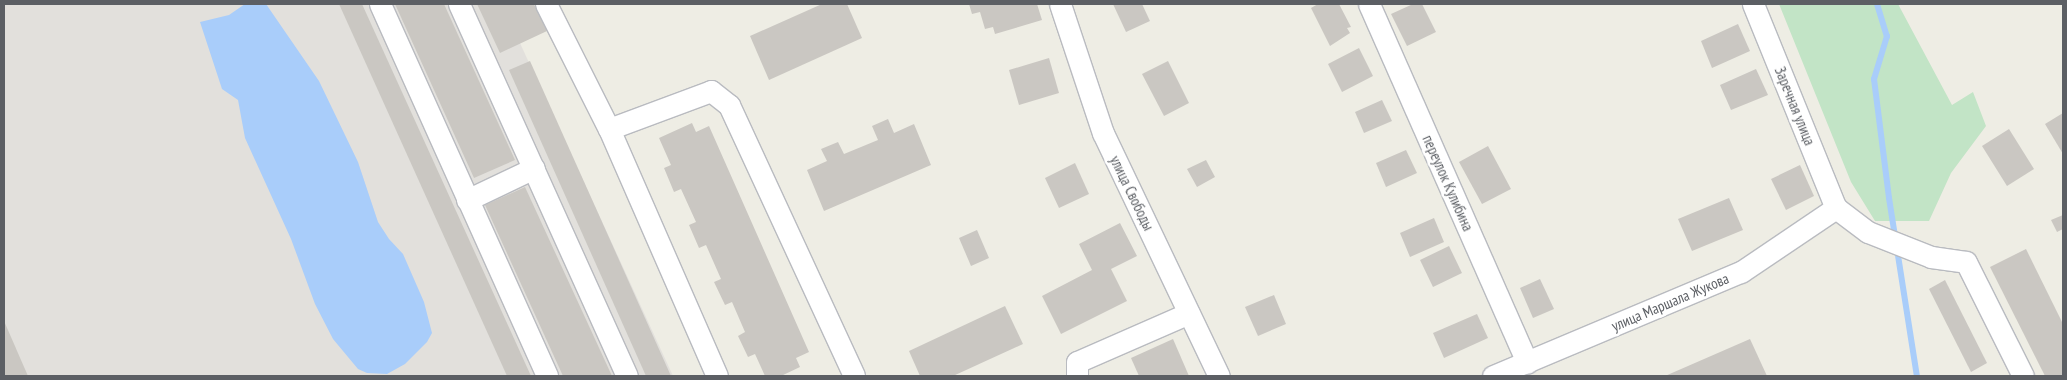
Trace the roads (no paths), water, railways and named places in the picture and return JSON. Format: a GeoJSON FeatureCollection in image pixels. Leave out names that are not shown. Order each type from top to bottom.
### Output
{"type":"FeatureCollection","features":[{"type":"Feature","properties":{"kind":"street"},"geometry":{"type":"LineString","coordinates":[[380,4],[547,376]]}},
{"type":"Feature","properties":{"kind":"street"},"geometry":{"type":"LineString","coordinates":[[459,4],[627,376]]}},
{"type":"Feature","properties":{"kind":"street"},"geometry":{"type":"LineString","coordinates":[[546,4],[609,129],[717,376]]}},
{"type":"Feature","properties":{"kind":"street","name":"улица Свободы"},"geometry":{"type":"LineString","coordinates":[[1060,4],[1103,133],[1220,376]]}},
{"type":"Feature","properties":{"kind":"street","name":"переулок Кулибина"},"geometry":{"type":"LineString","coordinates":[[1369,4],[1527,362]]}},
{"type":"Feature","properties":{"kind":"street","name":"Заречная улица"},"geometry":{"type":"LineString","coordinates":[[1753,4],[1836,208]]}},
{"type":"Feature","properties":{"kind":"street"},"geometry":{"type":"LineString","coordinates":[[609,129],[711,91],[729,105],[854,376]]}},
{"type":"Feature","properties":{"kind":"street"},"geometry":{"type":"LineString","coordinates":[[468,200],[534,168]]}},
{"type":"Feature","properties":{"kind":"street"},"geometry":{"type":"LineString","coordinates":[[1836,208],[1868,232],[1931,257],[1966,262],[2023,376]]}},
{"type":"Feature","properties":{"kind":"street","name":"улица Маршала Жукова"},"geometry":{"type":"LineString","coordinates":[[1493,376],[1741,272],[1836,208]]}},
{"type":"Feature","properties":{"kind":"street"},"geometry":{"type":"LineString","coordinates":[[1077,376],[1076,362],[1189,313]]}},
{"type":"Feature","properties":{"kind":"water"},"geometry":{"type":"Polygon","coordinates":[[[245,4],[266,4],[319,81],[358,162],[378,222],[389,239],[403,254],[424,302],[432,333],[427,342],[405,364],[387,374],[367,373],[358,369],[333,339],[315,304],[291,239],[245,138],[238,100],[222,89],[200,22],[229,15],[245,4]]]}},
{"type":"Feature","properties":{"kind":"waterway"},"geometry":{"type":"LineString","coordinates":[[1877,4],[1887,36],[1874,79],[1889,198],[1917,376]]}}]}
